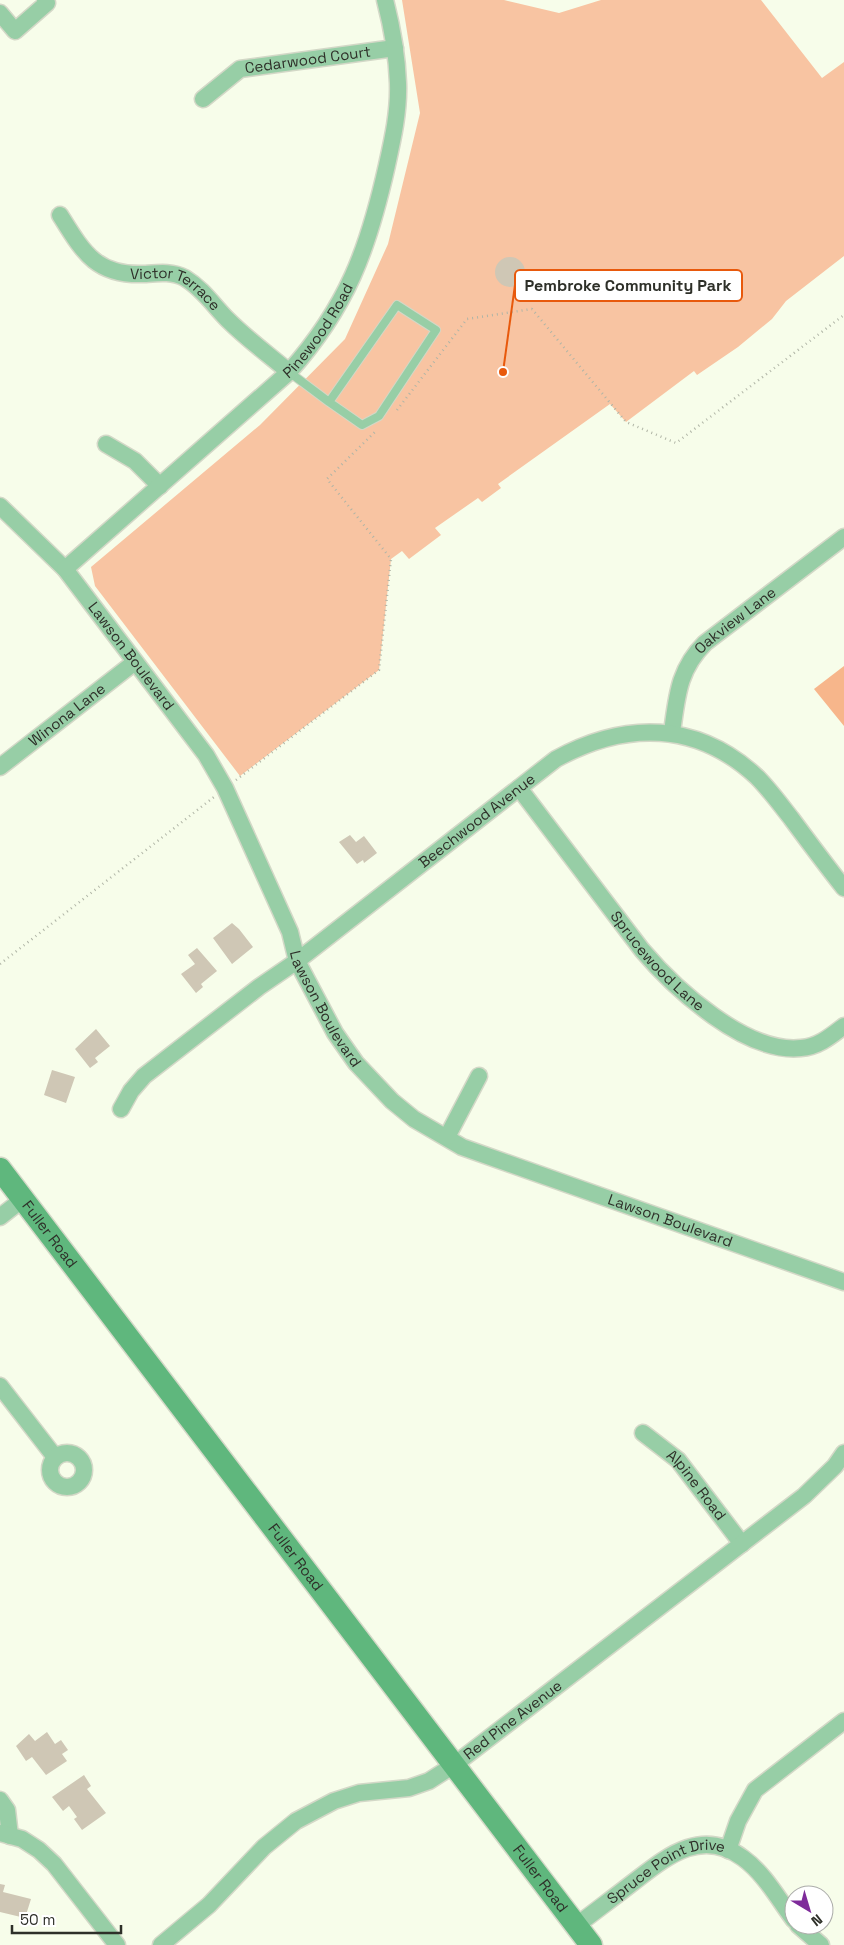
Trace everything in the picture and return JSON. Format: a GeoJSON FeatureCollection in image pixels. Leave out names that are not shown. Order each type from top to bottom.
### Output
{"type":"FeatureCollection","features":[{"type":"Feature","properties":{"kind":"street"},"geometry":{"type":"LineString","coordinates":[[0,13],[15,31],[47,3],[45,0]]}},
{"type":"Feature","properties":{"kind":"street","name":"Pinewood Road"},"geometry":{"type":"LineString","coordinates":[[65,569],[289,372],[316,342],[341,302],[367,245],[379,201],[398,107],[395,48],[385,0]]}},
{"type":"Feature","properties":{"kind":"street","name":"Cedarwood Court"},"geometry":{"type":"LineString","coordinates":[[202,99],[240,68],[395,48]]}},
{"type":"Feature","properties":{"kind":"street","name":"Victor Terrace"},"geometry":{"type":"LineString","coordinates":[[60,215],[80,248],[104,268],[123,274],[162,273],[183,278],[199,287],[228,320],[289,372]]}},
{"type":"Feature","properties":{"kind":"street"},"geometry":{"type":"LineString","coordinates":[[106,444],[135,461],[160,486]]}},
{"type":"Feature","properties":{"kind":"street","name":"Lawson Boulevard"},"geometry":{"type":"LineString","coordinates":[[0,506],[65,569],[193,737],[225,788],[290,932],[298,961],[335,1033],[356,1063],[392,1101],[414,1119],[462,1147],[844,1282]]}},
{"type":"Feature","properties":{"kind":"street","name":"Oakview Lane"},"geometry":{"type":"LineString","coordinates":[[672,732],[680,683],[692,656],[705,643],[844,537]]}},
{"type":"Feature","properties":{"kind":"street","name":"Winona Lane"},"geometry":{"type":"LineString","coordinates":[[0,767],[135,662]]}},
{"type":"Feature","properties":{"kind":"street","name":"Beechwood Avenue"},"geometry":{"type":"LineString","coordinates":[[121,1109],[131,1091],[144,1076],[259,987],[298,961],[518,788],[556,759],[575,749],[609,736],[646,731],[672,732],[703,742],[736,759],[758,778],[844,888]]}},
{"type":"Feature","properties":{"kind":"street","name":"Sprucewood Lane"},"geometry":{"type":"LineString","coordinates":[[518,788],[642,950],[694,1002],[748,1035],[784,1048],[812,1046],[824,1041],[844,1026]]}},
{"type":"Feature","properties":{"kind":"street"},"geometry":{"type":"LineString","coordinates":[[447,1137],[479,1076]]}},
{"type":"Feature","properties":{"kind":"street","name":"Fuller Road"},"geometry":{"type":"LineString","coordinates":[[2,1177],[23,1199],[591,1945]]}},
{"type":"Feature","properties":{"kind":"street"},"geometry":{"type":"LineString","coordinates":[[0,1217],[23,1199]]}},
{"type":"Feature","properties":{"kind":"street"},"geometry":{"type":"LineString","coordinates":[[0,1386],[55,1457]]}},
{"type":"Feature","properties":{"kind":"street","name":"Alpine Road"},"geometry":{"type":"LineString","coordinates":[[643,1433],[678,1460],[742,1544]]}},
{"type":"Feature","properties":{"kind":"street","name":"Red Pine Avenue"},"geometry":{"type":"LineString","coordinates":[[161,1945],[209,1905],[264,1847],[296,1821],[334,1801],[359,1793],[408,1788],[429,1781],[454,1765],[804,1496],[835,1466],[844,1453]]}},
{"type":"Feature","properties":{"kind":"street"},"geometry":{"type":"LineString","coordinates":[[728,1850],[738,1821],[755,1790],[844,1720]]}},
{"type":"Feature","properties":{"kind":"street"},"geometry":{"type":"LineString","coordinates":[[0,1800],[7,1810],[5,1834],[22,1839],[39,1850],[54,1864],[117,1945]]}},
{"type":"Feature","properties":{"kind":"street","name":"Spruce Point Drive"},"geometry":{"type":"LineString","coordinates":[[576,1926],[671,1854],[691,1846],[715,1846],[743,1858],[757,1871],[784,1907]]}},
{"type":"Feature","properties":{"kind":"street"},"geometry":{"type":"LineString","coordinates":[[810,1935],[821,1945]]}},
{"type":"Feature","properties":{"kind":"lane"},"geometry":{"type":"LineString","coordinates":[[289,372],[329,402],[362,425],[379,416],[436,330],[397,305],[329,402]]}},
{"type":"Feature","properties":{"kind":"path"},"geometry":{"type":"LineString","coordinates":[[393,415],[467,319],[532,309],[626,422],[676,443],[844,315]]}},
{"type":"Feature","properties":{"kind":"path"},"geometry":{"type":"LineString","coordinates":[[0,964],[379,670],[391,559],[328,479],[380,428]]}},
{"type":"Feature","properties":{"kind":"shaded area"},"geometry":{"type":"Polygon","coordinates":[[[402,0],[504,0],[559,13],[601,0],[761,0],[822,78],[844,62],[844,256],[786,301],[772,319],[738,347],[697,375],[694,371],[626,422],[610,404],[498,484],[501,488],[482,502],[478,498],[435,528],[441,535],[409,559],[402,551],[391,559],[379,670],[240,776],[95,586],[91,567],[260,425],[345,339],[388,244],[420,113],[402,0]]]}},
{"type":"Feature","properties":{"kind":"shaded area"},"geometry":{"type":"Polygon","coordinates":[[[844,666],[844,726],[814,689],[844,666]]]}},
{"type":"Feature","properties":{"kind":"building"},"geometry":{"type":"Polygon","coordinates":[[[510,257],[521,261],[525,272],[521,283],[510,287],[499,283],[495,272],[499,261],[510,257]]]}},
{"type":"Feature","properties":{"kind":"building"},"geometry":{"type":"Polygon","coordinates":[[[350,835],[356,842],[364,836],[377,853],[364,863],[363,860],[357,864],[339,842],[350,835]]]}},
{"type":"Feature","properties":{"kind":"building"},"geometry":{"type":"Polygon","coordinates":[[[232,923],[253,947],[232,964],[213,938],[232,923]]]}},
{"type":"Feature","properties":{"kind":"building"},"geometry":{"type":"Polygon","coordinates":[[[197,948],[217,971],[201,984],[203,987],[196,993],[181,974],[195,964],[188,955],[197,948]]]}},
{"type":"Feature","properties":{"kind":"building"},"geometry":{"type":"Polygon","coordinates":[[[96,1029],[110,1046],[95,1058],[98,1062],[90,1068],[75,1049],[96,1029]]]}},
{"type":"Feature","properties":{"kind":"building"},"geometry":{"type":"Polygon","coordinates":[[[52,1070],[75,1077],[66,1103],[44,1095],[52,1070]]]}},
{"type":"Feature","properties":{"kind":"building"},"geometry":{"type":"Polygon","coordinates":[[[47,1732],[55,1744],[61,1740],[68,1750],[62,1754],[67,1761],[46,1775],[32,1757],[26,1761],[16,1746],[29,1734],[35,1741],[47,1732]]]}},
{"type":"Feature","properties":{"kind":"building"},"geometry":{"type":"Polygon","coordinates":[[[84,1775],[91,1786],[87,1789],[106,1813],[82,1830],[74,1819],[77,1817],[69,1806],[63,1811],[52,1797],[84,1775]]]}},
{"type":"Feature","properties":{"kind":"building"},"geometry":{"type":"Polygon","coordinates":[[[0,1884],[5,1885],[3,1892],[31,1899],[25,1918],[0,1912],[0,1884]]]}},
{"type":"Feature","properties":{"kind":"place","name":"Pembroke Community Park"},"geometry":{"type":"Point","coordinates":[503,372]}}]}
